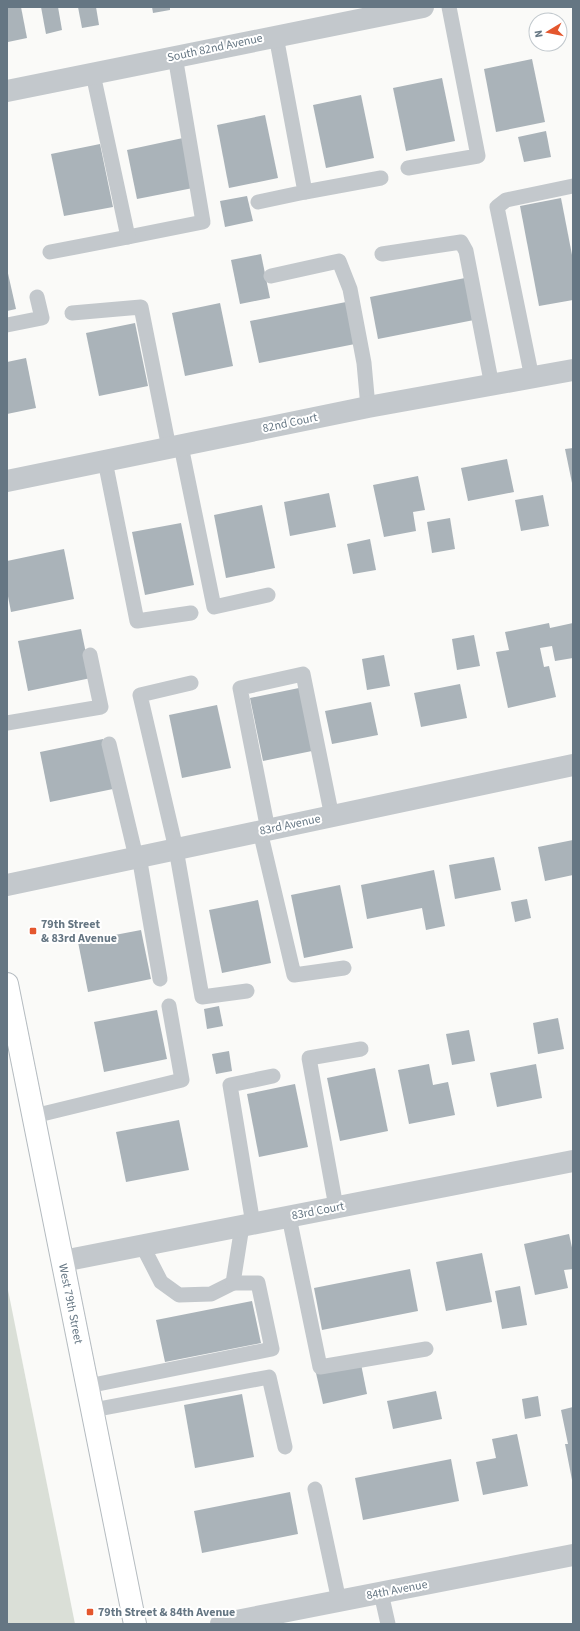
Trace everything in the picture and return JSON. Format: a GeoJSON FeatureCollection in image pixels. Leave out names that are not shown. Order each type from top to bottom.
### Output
{"type":"FeatureCollection","features":[{"type":"Feature","properties":{"kind":"main road","name":"West 79th Street"},"geometry":{"type":"LineString","coordinates":[[7,984],[135,1624]]}},
{"type":"Feature","properties":{"kind":"street","name":"South 82nd Avenue"},"geometry":{"type":"LineString","coordinates":[[7,91],[423,7]]}},
{"type":"Feature","properties":{"kind":"street","name":"82nd Court"},"geometry":{"type":"LineString","coordinates":[[7,481],[368,407],[492,386],[573,370]]}},
{"type":"Feature","properties":{"kind":"street","name":"83rd Avenue"},"geometry":{"type":"LineString","coordinates":[[7,885],[573,765]]}},
{"type":"Feature","properties":{"kind":"street","name":"83rd Court"},"geometry":{"type":"LineString","coordinates":[[63,1261],[573,1161]]}},
{"type":"Feature","properties":{"kind":"street","name":"84th Avenue"},"geometry":{"type":"LineString","coordinates":[[221,1624],[573,1555]]}},
{"type":"Feature","properties":{"kind":"lane"},"geometry":{"type":"LineString","coordinates":[[408,168],[478,156],[449,7]]}},
{"type":"Feature","properties":{"kind":"lane"},"geometry":{"type":"LineString","coordinates":[[276,36],[305,192]]}},
{"type":"Feature","properties":{"kind":"lane"},"geometry":{"type":"LineString","coordinates":[[50,252],[203,222],[175,56]]}},
{"type":"Feature","properties":{"kind":"lane"},"geometry":{"type":"LineString","coordinates":[[93,74],[128,237]]}},
{"type":"Feature","properties":{"kind":"lane"},"geometry":{"type":"LineString","coordinates":[[258,202],[381,178]]}},
{"type":"Feature","properties":{"kind":"lane"},"geometry":{"type":"LineString","coordinates":[[532,378],[497,207],[506,200],[573,186]]}},
{"type":"Feature","properties":{"kind":"lane"},"geometry":{"type":"LineString","coordinates":[[382,254],[461,242],[466,251],[492,386]]}},
{"type":"Feature","properties":{"kind":"lane"},"geometry":{"type":"LineString","coordinates":[[271,276],[339,261],[350,289],[364,363],[368,407]]}},
{"type":"Feature","properties":{"kind":"lane"},"geometry":{"type":"LineString","coordinates":[[7,325],[42,318],[37,297]]}},
{"type":"Feature","properties":{"kind":"lane"},"geometry":{"type":"LineString","coordinates":[[72,313],[141,307],[214,607],[268,595]]}},
{"type":"Feature","properties":{"kind":"lane"},"geometry":{"type":"LineString","coordinates":[[105,461],[137,621],[191,613]]}},
{"type":"Feature","properties":{"kind":"lane"},"geometry":{"type":"LineString","coordinates":[[7,723],[101,707],[90,655]]}},
{"type":"Feature","properties":{"kind":"lane"},"geometry":{"type":"LineString","coordinates":[[332,817],[303,674],[240,688],[264,831],[294,975],[344,968]]}},
{"type":"Feature","properties":{"kind":"lane"},"geometry":{"type":"LineString","coordinates":[[191,683],[140,695],[176,849],[202,997],[247,991]]}},
{"type":"Feature","properties":{"kind":"lane"},"geometry":{"type":"LineString","coordinates":[[109,744],[137,857],[160,980]]}},
{"type":"Feature","properties":{"kind":"lane"},"geometry":{"type":"LineString","coordinates":[[34,1116],[182,1080],[169,1006]]}},
{"type":"Feature","properties":{"kind":"lane"},"geometry":{"type":"LineString","coordinates":[[336,1207],[309,1058],[361,1049]]}},
{"type":"Feature","properties":{"kind":"lane"},"geometry":{"type":"LineString","coordinates":[[233,1283],[247,1225],[230,1085],[273,1076]]}},
{"type":"Feature","properties":{"kind":"lane"},"geometry":{"type":"LineString","coordinates":[[289,1217],[320,1367],[426,1349]]}},
{"type":"Feature","properties":{"kind":"lane"},"geometry":{"type":"LineString","coordinates":[[88,1386],[272,1349],[258,1283],[233,1283],[212,1294],[179,1295],[160,1282],[142,1245]]}},
{"type":"Feature","properties":{"kind":"lane"},"geometry":{"type":"LineString","coordinates":[[93,1410],[269,1377],[285,1447]]}},
{"type":"Feature","properties":{"kind":"lane"},"geometry":{"type":"LineString","coordinates":[[315,1489],[339,1601]]}},
{"type":"Feature","properties":{"kind":"lane"},"geometry":{"type":"LineString","coordinates":[[381,1593],[388,1624]]}},
{"type":"Feature","properties":{"kind":"shaded area"},"geometry":{"type":"Polygon","coordinates":[[[7,1285],[75,1624],[7,1624],[7,1285]]]}},
{"type":"Feature","properties":{"kind":"building"},"geometry":{"type":"Polygon","coordinates":[[[7,7],[21,7],[27,38],[8,42],[7,7]]]}},
{"type":"Feature","properties":{"kind":"building"},"geometry":{"type":"Polygon","coordinates":[[[41,7],[58,7],[62,30],[46,34],[41,7]]]}},
{"type":"Feature","properties":{"kind":"building"},"geometry":{"type":"Polygon","coordinates":[[[78,7],[96,7],[99,25],[82,28],[78,7]]]}},
{"type":"Feature","properties":{"kind":"building"},"geometry":{"type":"Polygon","coordinates":[[[152,7],[170,7],[170,10],[153,13],[152,7]]]}},
{"type":"Feature","properties":{"kind":"building"},"geometry":{"type":"Polygon","coordinates":[[[532,59],[545,122],[496,132],[484,69],[532,59]]]}},
{"type":"Feature","properties":{"kind":"building"},"geometry":{"type":"Polygon","coordinates":[[[442,78],[455,141],[406,151],[393,88],[442,78]]]}},
{"type":"Feature","properties":{"kind":"building"},"geometry":{"type":"Polygon","coordinates":[[[361,95],[374,158],[326,168],[313,105],[361,95]]]}},
{"type":"Feature","properties":{"kind":"building"},"geometry":{"type":"Polygon","coordinates":[[[265,115],[278,178],[229,188],[217,125],[265,115]]]}},
{"type":"Feature","properties":{"kind":"building"},"geometry":{"type":"Polygon","coordinates":[[[546,131],[551,157],[524,162],[518,137],[546,131]]]}},
{"type":"Feature","properties":{"kind":"building"},"geometry":{"type":"Polygon","coordinates":[[[183,138],[193,188],[137,199],[127,150],[183,138]]]}},
{"type":"Feature","properties":{"kind":"building"},"geometry":{"type":"Polygon","coordinates":[[[100,144],[113,207],[64,216],[51,154],[100,144]]]}},
{"type":"Feature","properties":{"kind":"building"},"geometry":{"type":"Polygon","coordinates":[[[247,196],[253,221],[225,227],[220,201],[247,196]]]}},
{"type":"Feature","properties":{"kind":"building"},"geometry":{"type":"Polygon","coordinates":[[[561,198],[573,260],[573,300],[539,306],[520,206],[561,198]]]}},
{"type":"Feature","properties":{"kind":"building"},"geometry":{"type":"Polygon","coordinates":[[[261,254],[270,298],[240,304],[231,260],[261,254]]]}},
{"type":"Feature","properties":{"kind":"building"},"geometry":{"type":"Polygon","coordinates":[[[7,269],[16,309],[7,311],[7,269]]]}},
{"type":"Feature","properties":{"kind":"building"},"geometry":{"type":"Polygon","coordinates":[[[465,278],[474,320],[378,339],[370,297],[465,278]]]}},
{"type":"Feature","properties":{"kind":"building"},"geometry":{"type":"Polygon","coordinates":[[[346,302],[355,344],[259,363],[250,321],[346,302]]]}},
{"type":"Feature","properties":{"kind":"building"},"geometry":{"type":"Polygon","coordinates":[[[220,303],[233,366],[185,376],[172,313],[220,303]]]}},
{"type":"Feature","properties":{"kind":"building"},"geometry":{"type":"Polygon","coordinates":[[[135,323],[148,386],[99,396],[86,333],[135,323]]]}},
{"type":"Feature","properties":{"kind":"building"},"geometry":{"type":"Polygon","coordinates":[[[26,358],[36,408],[7,414],[7,362],[26,358]]]}},
{"type":"Feature","properties":{"kind":"building"},"geometry":{"type":"Polygon","coordinates":[[[573,448],[573,483],[572,483],[565,449],[573,448]]]}},
{"type":"Feature","properties":{"kind":"building"},"geometry":{"type":"Polygon","coordinates":[[[507,459],[514,492],[468,501],[461,468],[507,459]]]}},
{"type":"Feature","properties":{"kind":"building"},"geometry":{"type":"Polygon","coordinates":[[[418,476],[425,510],[413,512],[416,531],[384,537],[373,485],[418,476]]]}},
{"type":"Feature","properties":{"kind":"building"},"geometry":{"type":"Polygon","coordinates":[[[329,493],[336,527],[290,536],[284,502],[329,493]]]}},
{"type":"Feature","properties":{"kind":"building"},"geometry":{"type":"Polygon","coordinates":[[[543,495],[549,526],[521,531],[515,500],[543,495]]]}},
{"type":"Feature","properties":{"kind":"building"},"geometry":{"type":"Polygon","coordinates":[[[262,505],[275,568],[226,578],[214,515],[262,505]]]}},
{"type":"Feature","properties":{"kind":"building"},"geometry":{"type":"Polygon","coordinates":[[[450,518],[455,549],[432,553],[427,522],[450,518]]]}},
{"type":"Feature","properties":{"kind":"building"},"geometry":{"type":"Polygon","coordinates":[[[181,523],[194,585],[145,595],[132,532],[181,523]]]}},
{"type":"Feature","properties":{"kind":"building"},"geometry":{"type":"Polygon","coordinates":[[[370,539],[376,570],[353,574],[347,544],[370,539]]]}},
{"type":"Feature","properties":{"kind":"building"},"geometry":{"type":"Polygon","coordinates":[[[64,549],[74,599],[11,612],[7,591],[7,561],[64,549]]]}},
{"type":"Feature","properties":{"kind":"building"},"geometry":{"type":"Polygon","coordinates":[[[549,623],[550,628],[573,623],[573,658],[555,661],[552,646],[540,648],[544,667],[549,666],[556,697],[508,708],[496,652],[509,650],[505,632],[549,623]]]}},
{"type":"Feature","properties":{"kind":"building"},"geometry":{"type":"Polygon","coordinates":[[[81,629],[91,678],[28,691],[18,641],[81,629]]]}},
{"type":"Feature","properties":{"kind":"building"},"geometry":{"type":"Polygon","coordinates":[[[474,635],[480,666],[457,670],[452,639],[474,635]]]}},
{"type":"Feature","properties":{"kind":"building"},"geometry":{"type":"Polygon","coordinates":[[[384,655],[390,686],[367,690],[362,659],[384,655]]]}},
{"type":"Feature","properties":{"kind":"building"},"geometry":{"type":"Polygon","coordinates":[[[460,684],[467,718],[421,727],[414,693],[460,684]]]}},
{"type":"Feature","properties":{"kind":"building"},"geometry":{"type":"Polygon","coordinates":[[[299,688],[312,751],[263,761],[250,698],[299,688]]]}},
{"type":"Feature","properties":{"kind":"building"},"geometry":{"type":"Polygon","coordinates":[[[371,702],[378,735],[332,744],[325,711],[371,702]]]}},
{"type":"Feature","properties":{"kind":"building"},"geometry":{"type":"Polygon","coordinates":[[[217,705],[231,768],[182,778],[169,715],[217,705]]]}},
{"type":"Feature","properties":{"kind":"building"},"geometry":{"type":"Polygon","coordinates":[[[103,739],[113,789],[50,802],[40,752],[103,739]]]}},
{"type":"Feature","properties":{"kind":"building"},"geometry":{"type":"Polygon","coordinates":[[[573,840],[573,875],[545,881],[538,847],[573,840]]]}},
{"type":"Feature","properties":{"kind":"building"},"geometry":{"type":"Polygon","coordinates":[[[494,857],[501,890],[455,899],[449,865],[494,857]]]}},
{"type":"Feature","properties":{"kind":"building"},"geometry":{"type":"Polygon","coordinates":[[[434,870],[445,926],[426,930],[422,908],[367,919],[361,885],[434,870]]]}},
{"type":"Feature","properties":{"kind":"building"},"geometry":{"type":"Polygon","coordinates":[[[340,885],[353,948],[304,958],[291,895],[340,885]]]}},
{"type":"Feature","properties":{"kind":"building"},"geometry":{"type":"Polygon","coordinates":[[[527,899],[531,918],[515,922],[511,902],[527,899]]]}},
{"type":"Feature","properties":{"kind":"building"},"geometry":{"type":"Polygon","coordinates":[[[258,900],[271,963],[222,973],[209,910],[258,900]]]}},
{"type":"Feature","properties":{"kind":"building"},"geometry":{"type":"Polygon","coordinates":[[[141,930],[151,979],[88,992],[78,942],[141,930]]]}},
{"type":"Feature","properties":{"kind":"building"},"geometry":{"type":"Polygon","coordinates":[[[219,1006],[223,1026],[207,1029],[204,1009],[219,1006]]]}},
{"type":"Feature","properties":{"kind":"building"},"geometry":{"type":"Polygon","coordinates":[[[157,1010],[167,1059],[104,1072],[94,1022],[157,1010]]]}},
{"type":"Feature","properties":{"kind":"building"},"geometry":{"type":"Polygon","coordinates":[[[558,1018],[564,1049],[538,1054],[533,1023],[558,1018]]]}},
{"type":"Feature","properties":{"kind":"building"},"geometry":{"type":"Polygon","coordinates":[[[469,1030],[475,1061],[452,1065],[446,1034],[469,1030]]]}},
{"type":"Feature","properties":{"kind":"building"},"geometry":{"type":"Polygon","coordinates":[[[229,1051],[232,1071],[216,1074],[212,1054],[229,1051]]]}},
{"type":"Feature","properties":{"kind":"building"},"geometry":{"type":"Polygon","coordinates":[[[429,1064],[433,1085],[448,1082],[455,1115],[409,1124],[398,1070],[429,1064]]]}},
{"type":"Feature","properties":{"kind":"building"},"geometry":{"type":"Polygon","coordinates":[[[536,1064],[542,1098],[497,1107],[490,1073],[536,1064]]]}},
{"type":"Feature","properties":{"kind":"building"},"geometry":{"type":"Polygon","coordinates":[[[375,1068],[388,1131],[340,1141],[327,1078],[375,1068]]]}},
{"type":"Feature","properties":{"kind":"building"},"geometry":{"type":"Polygon","coordinates":[[[295,1084],[308,1147],[259,1157],[247,1094],[295,1084]]]}},
{"type":"Feature","properties":{"kind":"building"},"geometry":{"type":"Polygon","coordinates":[[[179,1120],[189,1170],[126,1182],[116,1132],[179,1120]]]}},
{"type":"Feature","properties":{"kind":"building"},"geometry":{"type":"Polygon","coordinates":[[[569,1234],[573,1252],[573,1269],[564,1270],[568,1288],[535,1295],[524,1244],[569,1234]]]}},
{"type":"Feature","properties":{"kind":"building"},"geometry":{"type":"Polygon","coordinates":[[[482,1253],[492,1302],[446,1311],[436,1262],[482,1253]]]}},
{"type":"Feature","properties":{"kind":"building"},"geometry":{"type":"Polygon","coordinates":[[[410,1269],[418,1311],[322,1330],[314,1288],[410,1269]]]}},
{"type":"Feature","properties":{"kind":"building"},"geometry":{"type":"Polygon","coordinates":[[[520,1286],[527,1325],[502,1329],[495,1291],[520,1286]]]}},
{"type":"Feature","properties":{"kind":"building"},"geometry":{"type":"Polygon","coordinates":[[[252,1301],[261,1343],[165,1362],[156,1320],[252,1301]]]}},
{"type":"Feature","properties":{"kind":"building"},"geometry":{"type":"Polygon","coordinates":[[[361,1364],[367,1394],[323,1404],[316,1373],[361,1364]]]}},
{"type":"Feature","properties":{"kind":"building"},"geometry":{"type":"Polygon","coordinates":[[[436,1391],[442,1419],[393,1429],[387,1401],[436,1391]]]}},
{"type":"Feature","properties":{"kind":"building"},"geometry":{"type":"Polygon","coordinates":[[[242,1394],[254,1457],[195,1468],[184,1405],[242,1394]]]}},
{"type":"Feature","properties":{"kind":"building"},"geometry":{"type":"Polygon","coordinates":[[[538,1396],[541,1416],[525,1419],[522,1399],[538,1396]]]}},
{"type":"Feature","properties":{"kind":"building"},"geometry":{"type":"Polygon","coordinates":[[[573,1407],[572,1480],[565,1444],[568,1444],[561,1410],[573,1407]]]}},
{"type":"Feature","properties":{"kind":"building"},"geometry":{"type":"Polygon","coordinates":[[[517,1434],[528,1486],[483,1495],[476,1462],[496,1458],[492,1439],[517,1434]]]}},
{"type":"Feature","properties":{"kind":"building"},"geometry":{"type":"Polygon","coordinates":[[[451,1459],[459,1501],[363,1520],[355,1478],[451,1459]]]}},
{"type":"Feature","properties":{"kind":"building"},"geometry":{"type":"Polygon","coordinates":[[[290,1492],[298,1534],[202,1553],[194,1511],[290,1492]]]}},
{"type":"Feature","properties":{"kind":"place","name":"79th Street & 83rd Avenue"},"geometry":{"type":"Point","coordinates":[33,931]}},
{"type":"Feature","properties":{"kind":"place","name":"79th Street & 84th Avenue"},"geometry":{"type":"Point","coordinates":[90,1612]}}]}
